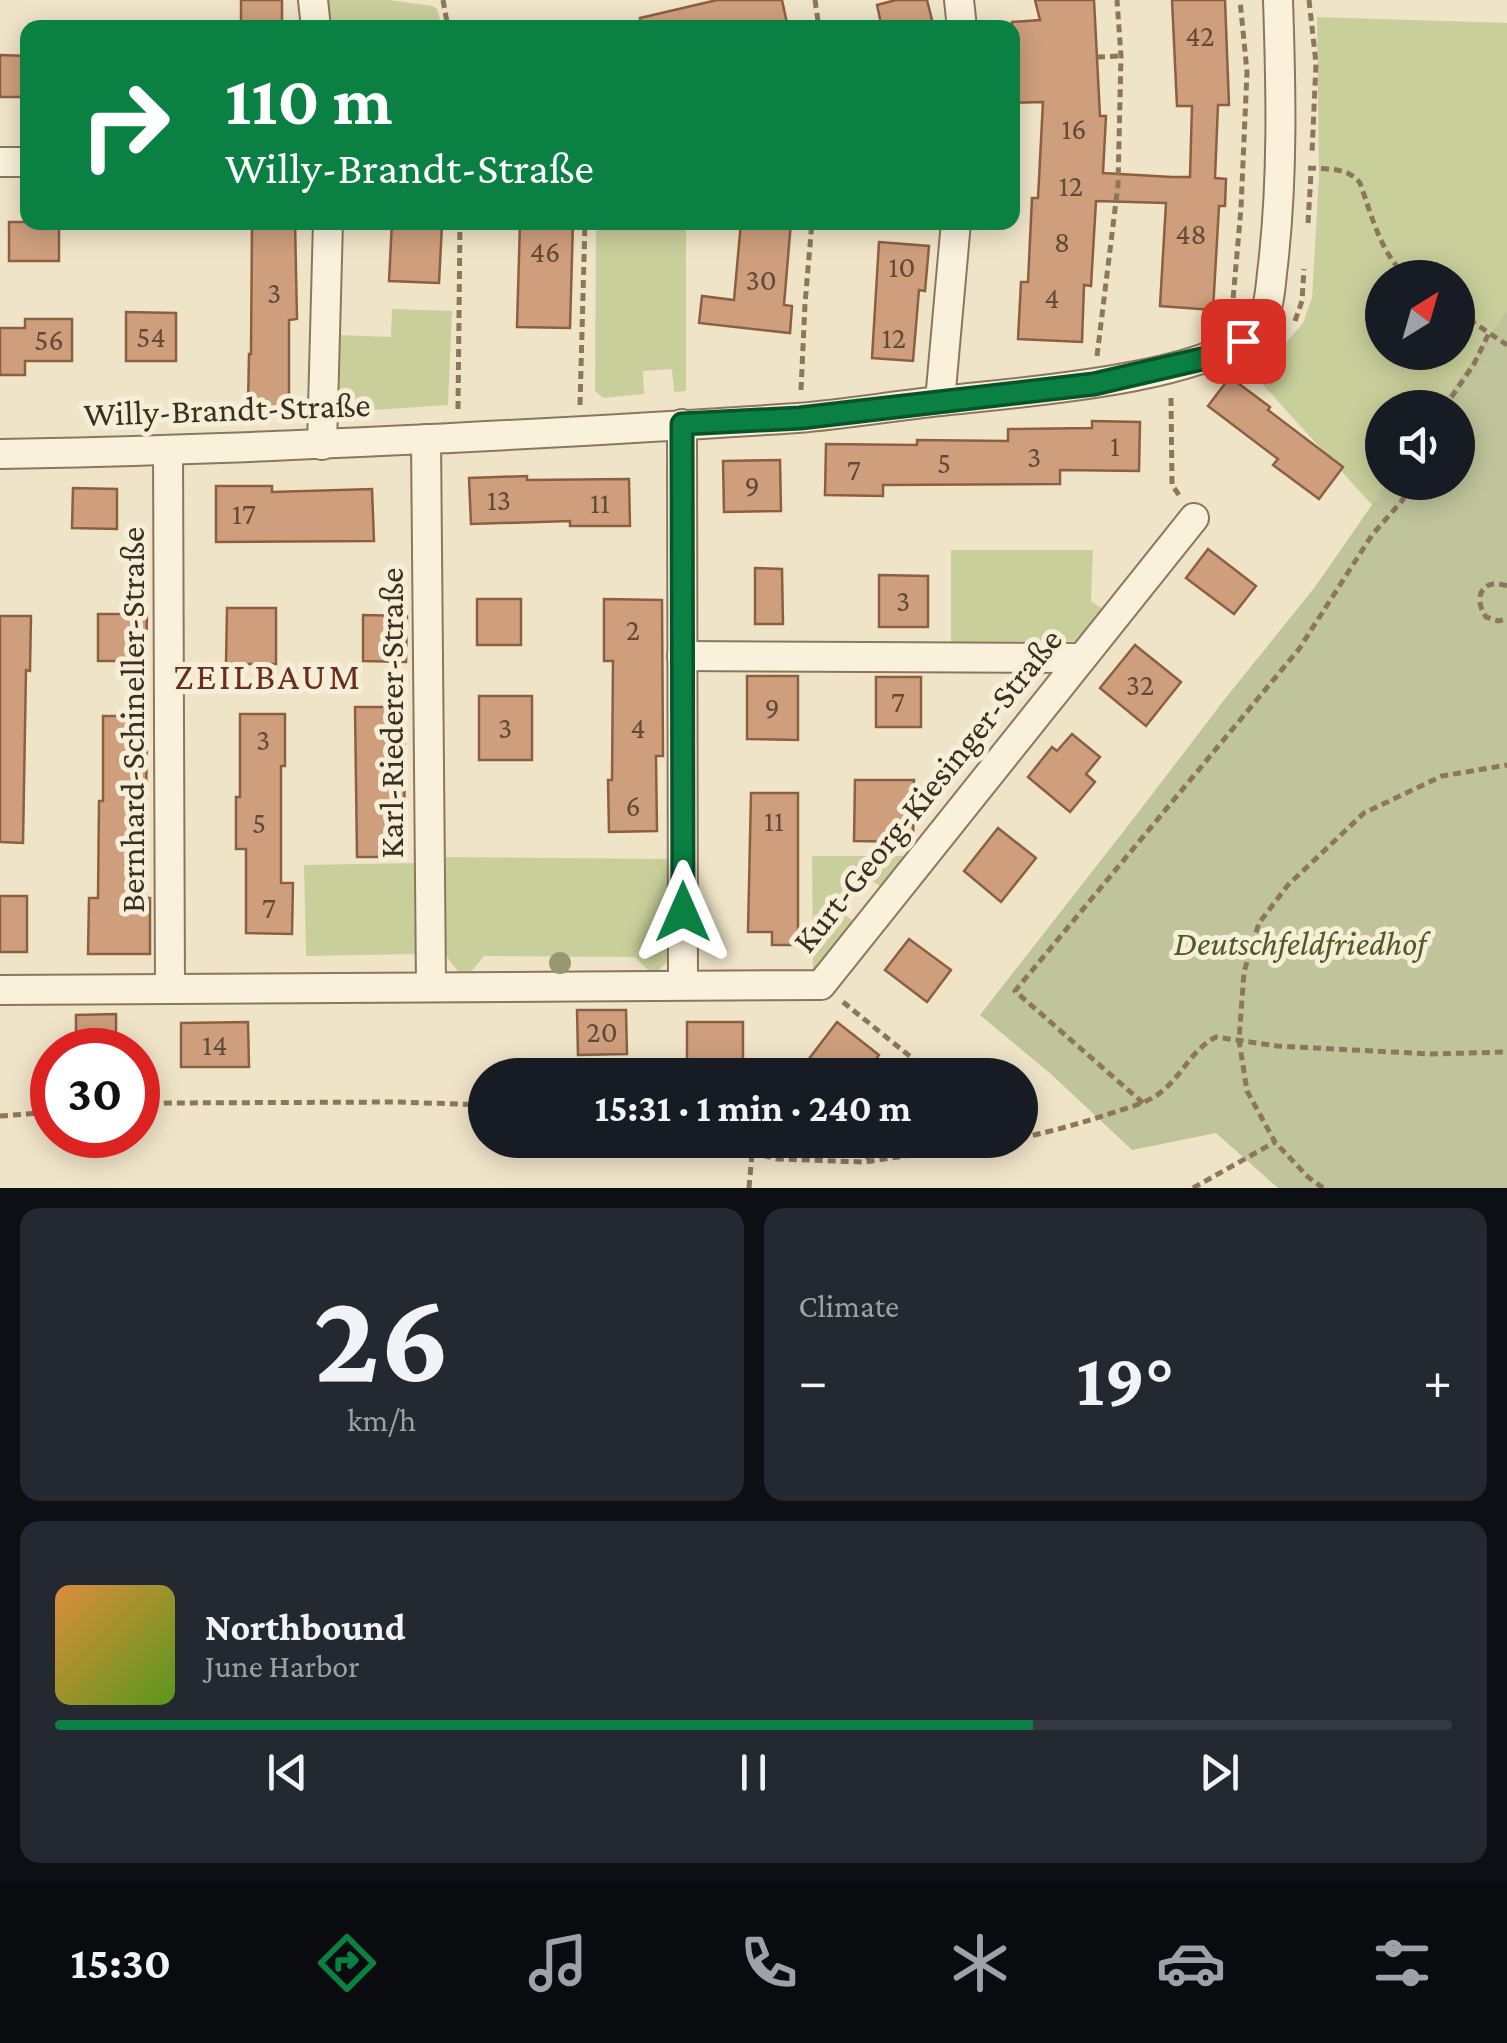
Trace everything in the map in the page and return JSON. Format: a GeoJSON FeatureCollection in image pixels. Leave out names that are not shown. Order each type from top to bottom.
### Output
{"type":"FeatureCollection","features":[{"type":"Feature","properties":{"kind":"street"},"geometry":{"type":"LineString","coordinates":[[1232,332],[1256,328],[1268,306],[1280,166],[1278,0]]}},
{"type":"Feature","properties":{"kind":"street"},"geometry":{"type":"LineString","coordinates":[[322,445],[328,230]]}},
{"type":"Feature","properties":{"kind":"street"},"geometry":{"type":"LineString","coordinates":[[940,401],[955,230]]}},
{"type":"Feature","properties":{"kind":"street","name":"Willy-Brandt-Straße"},"geometry":{"type":"LineString","coordinates":[[0,454],[322,445],[800,418],[1094,384],[1216,354],[1232,332]]}},
{"type":"Feature","properties":{"kind":"street"},"geometry":{"type":"LineString","coordinates":[[682,424],[684,985]]}},
{"type":"Feature","properties":{"kind":"street","name":"Karl-Riederer-Straße"},"geometry":{"type":"LineString","coordinates":[[426,439],[431,986]]}},
{"type":"Feature","properties":{"kind":"street","name":"Bernhard-Schineller-Straße"},"geometry":{"type":"LineString","coordinates":[[168,451],[170,989]]}},
{"type":"Feature","properties":{"kind":"street","name":"Kurt-Georg-Kiesinger-Straße"},"geometry":{"type":"LineString","coordinates":[[0,990],[821,985],[1194,518]]}},
{"type":"Feature","properties":{"kind":"street"},"geometry":{"type":"LineString","coordinates":[[682,656],[1082,658]]}},
{"type":"Feature","properties":{"kind":"path"},"geometry":{"type":"LineString","coordinates":[[1094,384],[1118,185],[1118,0]]}},
{"type":"Feature","properties":{"kind":"path"},"geometry":{"type":"LineString","coordinates":[[1232,332],[1247,72],[1240,0]]}},
{"type":"Feature","properties":{"kind":"path"},"geometry":{"type":"LineString","coordinates":[[1098,58],[1121,56]]}},
{"type":"Feature","properties":{"kind":"path"},"geometry":{"type":"LineString","coordinates":[[1280,166],[1339,170],[1354,175],[1391,260]]}},
{"type":"Feature","properties":{"kind":"path"},"geometry":{"type":"LineString","coordinates":[[458,437],[460,230]]}},
{"type":"Feature","properties":{"kind":"path"},"geometry":{"type":"LineString","coordinates":[[579,433],[585,230]]}},
{"type":"Feature","properties":{"kind":"path"},"geometry":{"type":"LineString","coordinates":[[800,418],[811,230]]}},
{"type":"Feature","properties":{"kind":"path"},"geometry":{"type":"LineString","coordinates":[[1475,324],[1507,345]]}},
{"type":"Feature","properties":{"kind":"path"},"geometry":{"type":"LineString","coordinates":[[1456,390],[1489,333]]}},
{"type":"Feature","properties":{"kind":"path"},"geometry":{"type":"LineString","coordinates":[[1170,367],[1172,485],[1194,518]]}},
{"type":"Feature","properties":{"kind":"path"},"geometry":{"type":"LineString","coordinates":[[1143,1103],[1014,991],[1299,650],[1372,535],[1402,500]]}},
{"type":"Feature","properties":{"kind":"path"},"geometry":{"type":"LineString","coordinates":[[1507,586],[1490,584],[1480,594],[1478,603],[1486,617],[1499,621],[1507,618]]}},
{"type":"Feature","properties":{"kind":"path"},"geometry":{"type":"LineString","coordinates":[[1323,1188],[1274,1142],[1247,1091],[1239,1040],[1244,972],[1259,923],[1288,885],[1364,813],[1442,776],[1507,765]]}},
{"type":"Feature","properties":{"kind":"path"},"geometry":{"type":"LineString","coordinates":[[821,985],[912,1058]]}},
{"type":"Feature","properties":{"kind":"path"},"geometry":{"type":"LineString","coordinates":[[1038,1134],[1064,1129],[1158,1095],[1216,1037],[1276,1046],[1431,1054],[1507,1052]]}},
{"type":"Feature","properties":{"kind":"path"},"geometry":{"type":"LineString","coordinates":[[160,1104],[468,1105]]}},
{"type":"Feature","properties":{"kind":"path"},"geometry":{"type":"LineString","coordinates":[[0,1116],[30,1114]]}},
{"type":"Feature","properties":{"kind":"path"},"geometry":{"type":"LineString","coordinates":[[1194,1188],[1274,1142]]}},
{"type":"Feature","properties":{"kind":"path"},"geometry":{"type":"LineString","coordinates":[[748,1188],[751,1158]]}},
{"type":"Feature","properties":{"kind":"path"},"geometry":{"type":"LineString","coordinates":[[774,1158],[865,1162],[891,1158]]}},
{"type":"Feature","properties":{"kind":"path"},"geometry":{"type":"LineString","coordinates":[[865,1162],[868,1158]]}},
{"type":"Feature","properties":{"kind":"green space"},"geometry":{"type":"Polygon","coordinates":[[[325,0],[389,0],[432,6],[440,20],[326,20],[325,0]]]}},
{"type":"Feature","properties":{"kind":"green space"},"geometry":{"type":"Polygon","coordinates":[[[1317,17],[1507,23],[1507,310],[1475,356],[1475,260],[1365,260],[1365,370],[1465,370],[1451,390],[1365,390],[1365,497],[1256,377],[1303,323],[1312,298],[1319,176],[1317,17]]]}},
{"type":"Feature","properties":{"kind":"green space"},"geometry":{"type":"Polygon","coordinates":[[[596,230],[686,230],[686,391],[674,392],[672,369],[643,371],[644,394],[603,398],[595,391],[596,230]]]}},
{"type":"Feature","properties":{"kind":"green space"},"geometry":{"type":"Polygon","coordinates":[[[392,309],[452,311],[448,405],[344,412],[334,403],[338,335],[391,337],[392,309]]]}},
{"type":"Feature","properties":{"kind":"green space","name":"Deutschfeldfriedhof"},"geometry":{"type":"Polygon","coordinates":[[[1507,310],[1507,1188],[1278,1188],[1216,1133],[1132,1150],[1038,1063],[1038,1058],[1032,1058],[980,1015],[1315,587],[1375,500],[1475,500],[1475,390],[1451,390],[1465,370],[1475,370],[1475,356],[1507,310]]]}},
{"type":"Feature","properties":{"kind":"green space"},"geometry":{"type":"Polygon","coordinates":[[[951,550],[1093,550],[1091,601],[1105,611],[1082,641],[951,642],[951,550]]]}},
{"type":"Feature","properties":{"kind":"green space"},"geometry":{"type":"Polygon","coordinates":[[[812,856],[912,856],[885,890],[866,876],[839,910],[858,925],[821,969],[813,971],[812,856]]]}},
{"type":"Feature","properties":{"kind":"green space"},"geometry":{"type":"Polygon","coordinates":[[[446,857],[674,859],[674,955],[659,970],[648,970],[635,957],[484,956],[470,973],[459,973],[445,954],[446,857]]]}},
{"type":"Feature","properties":{"kind":"green space"},"geometry":{"type":"Polygon","coordinates":[[[416,863],[417,954],[306,956],[304,865],[416,863]]]}},
{"type":"Feature","properties":{"kind":"building"},"geometry":{"type":"Polygon","coordinates":[[[241,0],[282,0],[282,20],[241,20],[241,0]]]}},
{"type":"Feature","properties":{"kind":"building"},"geometry":{"type":"Polygon","coordinates":[[[717,0],[782,0],[786,20],[640,20],[717,0]]]}},
{"type":"Feature","properties":{"kind":"building"},"geometry":{"type":"Polygon","coordinates":[[[896,0],[927,0],[932,20],[880,20],[877,5],[896,0]]]}},
{"type":"Feature","properties":{"kind":"building"},"geometry":{"type":"Polygon","coordinates":[[[1035,0],[1094,0],[1100,116],[1106,116],[1103,173],[1190,177],[1192,106],[1177,106],[1172,0],[1225,0],[1229,105],[1218,105],[1215,178],[1226,179],[1225,206],[1219,206],[1213,310],[1160,306],[1166,203],[1096,201],[1091,286],[1084,285],[1082,342],[1018,339],[1021,282],[1028,282],[1032,198],[1038,198],[1043,102],[1020,103],[1020,21],[1040,20],[1035,0]]]}},
{"type":"Feature","properties":{"kind":"building"},"geometry":{"type":"Polygon","coordinates":[[[0,55],[20,56],[20,97],[0,97],[0,55]]]}},
{"type":"Feature","properties":{"kind":"building"},"geometry":{"type":"Polygon","coordinates":[[[9,222],[20,222],[20,230],[59,230],[59,261],[9,261],[9,222]]]}},
{"type":"Feature","properties":{"kind":"building"},"geometry":{"type":"Polygon","coordinates":[[[252,230],[295,230],[297,319],[289,320],[289,408],[248,407],[252,230]]]}},
{"type":"Feature","properties":{"kind":"building"},"geometry":{"type":"Polygon","coordinates":[[[392,230],[442,230],[439,283],[389,281],[392,230]]]}},
{"type":"Feature","properties":{"kind":"building"},"geometry":{"type":"Polygon","coordinates":[[[520,230],[573,230],[570,328],[517,327],[520,230]]]}},
{"type":"Feature","properties":{"kind":"building"},"geometry":{"type":"Polygon","coordinates":[[[740,230],[790,230],[784,305],[792,306],[790,333],[699,323],[702,296],[734,300],[740,230]]]}},
{"type":"Feature","properties":{"kind":"building"},"geometry":{"type":"Polygon","coordinates":[[[879,242],[929,246],[925,291],[919,290],[913,361],[872,358],[879,242]]]}},
{"type":"Feature","properties":{"kind":"building"},"geometry":{"type":"Polygon","coordinates":[[[126,312],[176,313],[176,361],[126,361],[126,312]]]}},
{"type":"Feature","properties":{"kind":"building"},"geometry":{"type":"Polygon","coordinates":[[[25,319],[72,319],[72,361],[25,361],[25,375],[0,375],[0,328],[25,328],[25,319]]]}},
{"type":"Feature","properties":{"kind":"building"},"geometry":{"type":"Polygon","coordinates":[[[1230,377],[1343,467],[1319,499],[1273,465],[1278,459],[1208,406],[1230,377]]]}},
{"type":"Feature","properties":{"kind":"building"},"geometry":{"type":"Polygon","coordinates":[[[1092,421],[1140,422],[1139,471],[1060,470],[1060,484],[883,485],[883,496],[825,495],[826,444],[1008,441],[1008,429],[1092,428],[1092,421]]]}},
{"type":"Feature","properties":{"kind":"building"},"geometry":{"type":"Polygon","coordinates":[[[780,460],[781,511],[724,512],[723,461],[780,460]]]}},
{"type":"Feature","properties":{"kind":"building"},"geometry":{"type":"Polygon","coordinates":[[[527,476],[527,480],[629,479],[630,526],[570,526],[570,521],[471,524],[469,478],[527,476]]]}},
{"type":"Feature","properties":{"kind":"building"},"geometry":{"type":"Polygon","coordinates":[[[216,486],[272,486],[272,492],[372,489],[374,541],[216,542],[216,486]]]}},
{"type":"Feature","properties":{"kind":"building"},"geometry":{"type":"Polygon","coordinates":[[[73,488],[117,489],[117,529],[72,528],[73,488]]]}},
{"type":"Feature","properties":{"kind":"building"},"geometry":{"type":"Polygon","coordinates":[[[1208,549],[1256,586],[1234,614],[1186,578],[1208,549]]]}},
{"type":"Feature","properties":{"kind":"building"},"geometry":{"type":"Polygon","coordinates":[[[755,568],[782,569],[783,624],[755,624],[755,568]]]}},
{"type":"Feature","properties":{"kind":"building"},"geometry":{"type":"Polygon","coordinates":[[[879,575],[928,576],[928,627],[879,627],[879,575]]]}},
{"type":"Feature","properties":{"kind":"building"},"geometry":{"type":"Polygon","coordinates":[[[477,599],[521,599],[521,645],[477,645],[477,599]]]}},
{"type":"Feature","properties":{"kind":"building"},"geometry":{"type":"Polygon","coordinates":[[[604,599],[662,600],[663,756],[656,756],[657,831],[609,832],[613,661],[604,661],[604,599]]]}},
{"type":"Feature","properties":{"kind":"building"},"geometry":{"type":"Polygon","coordinates":[[[227,608],[276,608],[276,664],[226,664],[227,608]]]}},
{"type":"Feature","properties":{"kind":"building"},"geometry":{"type":"Polygon","coordinates":[[[98,614],[147,614],[146,661],[98,661],[98,614]]]}},
{"type":"Feature","properties":{"kind":"building"},"geometry":{"type":"Polygon","coordinates":[[[363,615],[407,616],[406,662],[363,661],[363,615]]]}},
{"type":"Feature","properties":{"kind":"building"},"geometry":{"type":"Polygon","coordinates":[[[0,616],[31,616],[30,671],[26,670],[23,843],[0,842],[0,616]]]}},
{"type":"Feature","properties":{"kind":"building"},"geometry":{"type":"Polygon","coordinates":[[[1135,645],[1181,682],[1146,726],[1100,688],[1135,645]]]}},
{"type":"Feature","properties":{"kind":"building"},"geometry":{"type":"Polygon","coordinates":[[[747,676],[798,676],[798,740],[747,739],[747,676]]]}},
{"type":"Feature","properties":{"kind":"building"},"geometry":{"type":"Polygon","coordinates":[[[876,677],[921,677],[921,727],[876,727],[876,677]]]}},
{"type":"Feature","properties":{"kind":"building"},"geometry":{"type":"Polygon","coordinates":[[[479,696],[532,696],[532,760],[479,760],[479,696]]]}},
{"type":"Feature","properties":{"kind":"building"},"geometry":{"type":"Polygon","coordinates":[[[355,707],[405,707],[404,857],[357,857],[355,707]]]}},
{"type":"Feature","properties":{"kind":"building"},"geometry":{"type":"Polygon","coordinates":[[[240,714],[285,714],[281,883],[293,883],[292,934],[246,933],[246,849],[236,849],[240,714]]]}},
{"type":"Feature","properties":{"kind":"building"},"geometry":{"type":"Polygon","coordinates":[[[103,716],[147,716],[145,898],[150,898],[150,954],[88,954],[89,898],[98,898],[103,716]]]}},
{"type":"Feature","properties":{"kind":"building"},"geometry":{"type":"Polygon","coordinates":[[[1072,734],[1100,757],[1086,774],[1095,782],[1070,812],[1028,777],[1052,747],[1057,751],[1072,734]]]}},
{"type":"Feature","properties":{"kind":"building"},"geometry":{"type":"Polygon","coordinates":[[[855,780],[914,780],[913,842],[854,841],[855,780]]]}},
{"type":"Feature","properties":{"kind":"building"},"geometry":{"type":"Polygon","coordinates":[[[751,793],[798,793],[798,945],[772,945],[772,932],[748,932],[751,793]]]}},
{"type":"Feature","properties":{"kind":"building"},"geometry":{"type":"Polygon","coordinates":[[[998,828],[1036,858],[1001,902],[964,871],[998,828]]]}},
{"type":"Feature","properties":{"kind":"building"},"geometry":{"type":"Polygon","coordinates":[[[0,896],[27,896],[27,952],[0,952],[0,896]]]}},
{"type":"Feature","properties":{"kind":"building"},"geometry":{"type":"Polygon","coordinates":[[[909,939],[951,970],[927,1002],[885,970],[909,939]]]}},
{"type":"Feature","properties":{"kind":"building"},"geometry":{"type":"Polygon","coordinates":[[[577,1010],[626,1010],[627,1054],[578,1055],[577,1010]]]}},
{"type":"Feature","properties":{"kind":"building"},"geometry":{"type":"Polygon","coordinates":[[[116,1014],[116,1028],[76,1028],[76,1015],[116,1014]]]}},
{"type":"Feature","properties":{"kind":"building"},"geometry":{"type":"Polygon","coordinates":[[[248,1022],[249,1067],[181,1067],[181,1023],[248,1022]]]}},
{"type":"Feature","properties":{"kind":"building"},"geometry":{"type":"Polygon","coordinates":[[[687,1022],[743,1022],[743,1058],[687,1058],[687,1022]]]}},
{"type":"Feature","properties":{"kind":"building"},"geometry":{"type":"Polygon","coordinates":[[[837,1022],[879,1055],[877,1058],[810,1058],[837,1022]]]}},
{"type":"Feature","properties":{"kind":"district","name":"ZEILBAUM"},"geometry":{"type":"Point","coordinates":[268,676]}},
{"type":"Feature","properties":{"kind":"route"},"geometry":{"type":"LineString","coordinates":[[683,912],[682,424],[800,418],[1094,384],[1206,358],[1243,341]]}}]}
